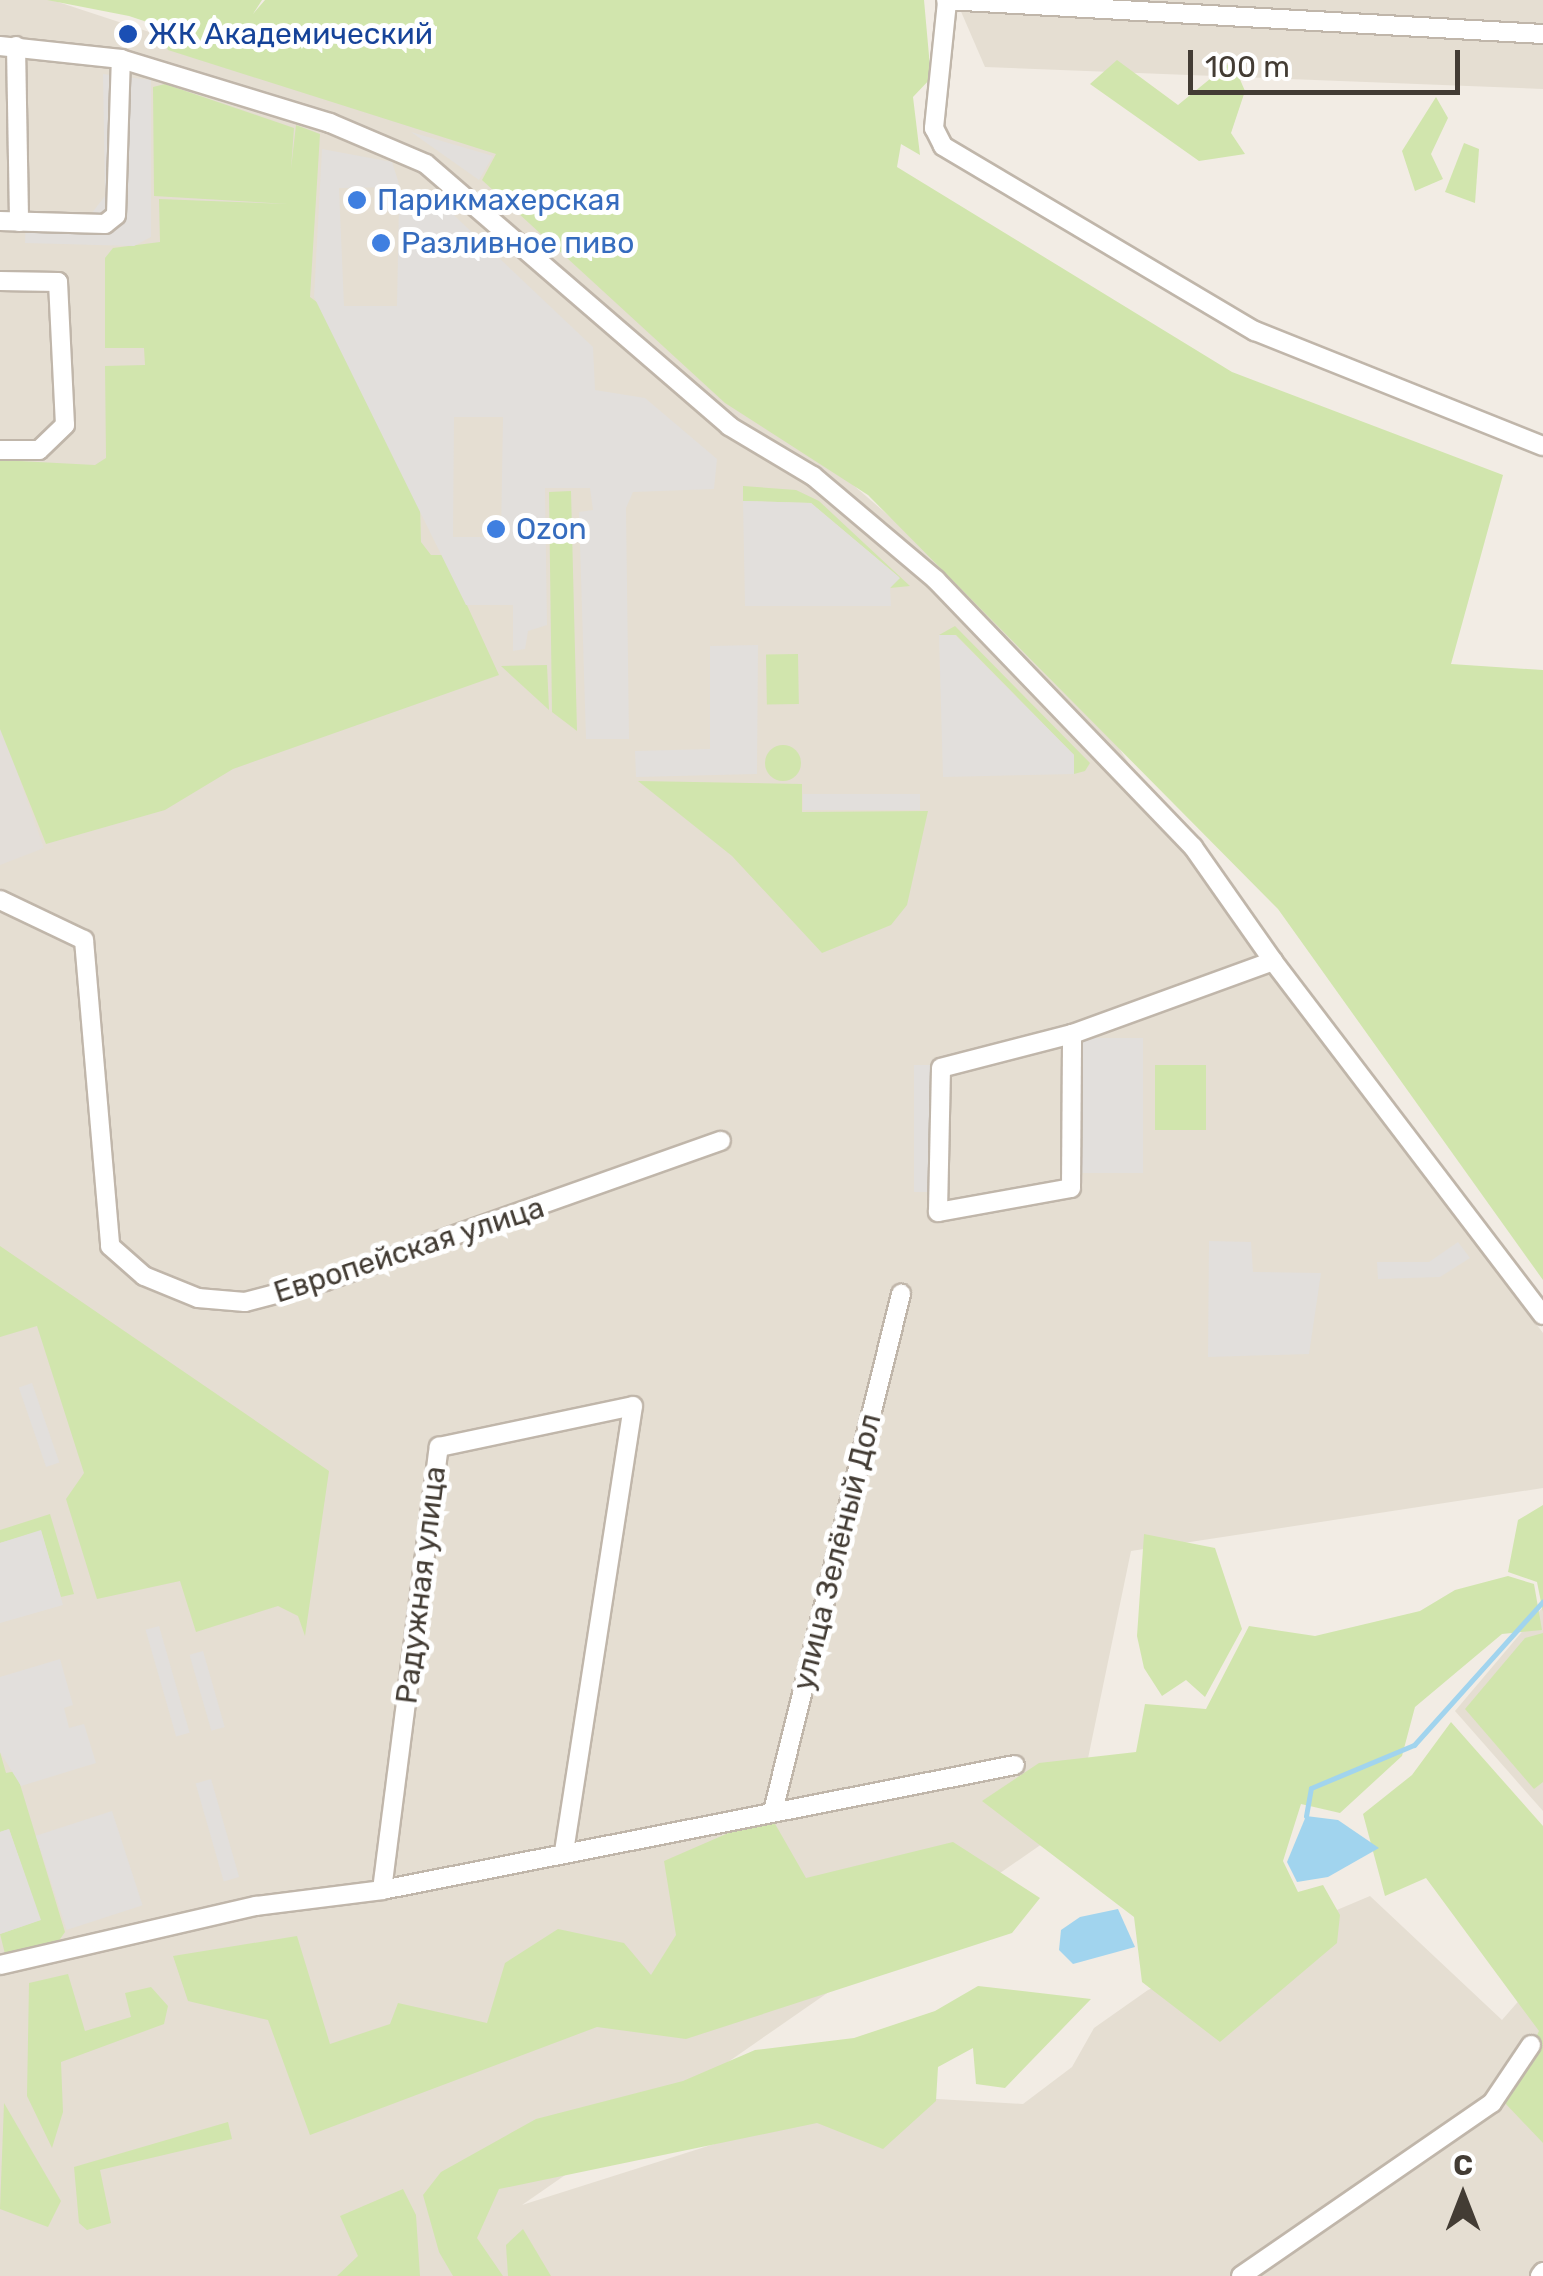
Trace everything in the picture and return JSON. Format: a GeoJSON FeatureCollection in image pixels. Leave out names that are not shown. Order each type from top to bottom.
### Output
{"type":"FeatureCollection","features":[{"type":"Feature","properties":{"kind":"street"},"geometry":{"type":"LineString","coordinates":[[1543,34],[947,1],[934,128],[942,146],[1256,331],[1543,446]]}},
{"type":"Feature","properties":{"kind":"street"},"geometry":{"type":"LineString","coordinates":[[121,59],[116,215],[105,224],[10,222],[8,46],[121,59],[330,123],[426,164],[729,426],[813,476],[950,593],[1192,846],[1273,961],[1543,1315]]}},
{"type":"Feature","properties":{"kind":"street"},"geometry":{"type":"LineString","coordinates":[[0,281],[58,282],[65,424],[39,450],[0,450]]}},
{"type":"Feature","properties":{"kind":"street","name":"Европейская улица"},"geometry":{"type":"LineString","coordinates":[[0,900],[84,940],[110,1246],[144,1276],[198,1298],[245,1302],[325,1282],[721,1141]]}},
{"type":"Feature","properties":{"kind":"street"},"geometry":{"type":"LineString","coordinates":[[1072,1034],[1071,1188],[938,1212],[941,1068],[1072,1034],[1273,961]]}},
{"type":"Feature","properties":{"kind":"street","name":"улица Зелёный Дол"},"geometry":{"type":"LineString","coordinates":[[773,1810],[901,1294]]}},
{"type":"Feature","properties":{"kind":"street","name":"Радужная улица"},"geometry":{"type":"LineString","coordinates":[[382,1890],[439,1448],[633,1406],[564,1850]]}},
{"type":"Feature","properties":{"kind":"street"},"geometry":{"type":"LineString","coordinates":[[0,1965],[256,1906],[382,1890],[564,1850],[1015,1765]]}},
{"type":"Feature","properties":{"kind":"street"},"geometry":{"type":"LineString","coordinates":[[1241,2276],[1492,2103],[1532,2045]]}},
{"type":"Feature","properties":{"kind":"shaded area"},"geometry":{"type":"Polygon","coordinates":[[[0,0],[52,0],[554,165],[750,396],[1071,673],[1186,853],[1543,1333],[1543,1488],[1131,1551],[1075,1821],[522,2205],[869,2095],[1023,2104],[1072,2067],[1094,2028],[1148,1990],[1370,1896],[1502,2020],[1543,1973],[1543,2276],[0,2276],[0,0]]]}},
{"type":"Feature","properties":{"kind":"shaded area"},"geometry":{"type":"Polygon","coordinates":[[[956,0],[1543,0],[1543,89],[985,67],[956,0]]]}},
{"type":"Feature","properties":{"kind":"shaded area"},"geometry":{"type":"Polygon","coordinates":[[[103,74],[151,80],[151,237],[134,246],[25,243],[26,215],[88,218],[105,196],[103,74]]]}},
{"type":"Feature","properties":{"kind":"shaded area"},"geometry":{"type":"Polygon","coordinates":[[[411,132],[493,156],[479,180],[411,132]]]}},
{"type":"Feature","properties":{"kind":"shaded area"},"geometry":{"type":"Polygon","coordinates":[[[322,149],[392,162],[400,187],[339,188],[344,306],[397,306],[399,203],[440,202],[593,347],[595,390],[645,398],[717,459],[714,489],[633,492],[626,508],[629,739],[586,739],[579,512],[593,510],[590,488],[545,488],[547,625],[528,631],[525,649],[513,651],[513,605],[466,605],[314,297],[322,149]],[[454,417],[453,537],[501,537],[503,417],[454,417]]]}},
{"type":"Feature","properties":{"kind":"shaded area"},"geometry":{"type":"Polygon","coordinates":[[[743,501],[811,503],[900,578],[890,588],[891,606],[745,606],[743,501]]]}},
{"type":"Feature","properties":{"kind":"shaded area"},"geometry":{"type":"Polygon","coordinates":[[[939,635],[955,635],[1074,755],[1074,774],[943,777],[939,635]]]}},
{"type":"Feature","properties":{"kind":"shaded area"},"geometry":{"type":"Polygon","coordinates":[[[758,645],[757,774],[636,777],[635,751],[710,749],[710,646],[758,645]]]}},
{"type":"Feature","properties":{"kind":"shaded area"},"geometry":{"type":"Polygon","coordinates":[[[0,723],[44,848],[0,865],[0,723]]]}},
{"type":"Feature","properties":{"kind":"shaded area"},"geometry":{"type":"Polygon","coordinates":[[[803,794],[920,794],[920,810],[803,810],[803,794]]]}},
{"type":"Feature","properties":{"kind":"shaded area"},"geometry":{"type":"Polygon","coordinates":[[[1082,1038],[1143,1038],[1143,1173],[1082,1173],[1082,1038]]]}},
{"type":"Feature","properties":{"kind":"shaded area"},"geometry":{"type":"Polygon","coordinates":[[[914,1065],[931,1065],[931,1192],[914,1192],[914,1065]]]}},
{"type":"Feature","properties":{"kind":"shaded area"},"geometry":{"type":"Polygon","coordinates":[[[1209,1241],[1251,1242],[1253,1272],[1321,1273],[1309,1354],[1208,1357],[1209,1241]]]}},
{"type":"Feature","properties":{"kind":"shaded area"},"geometry":{"type":"Polygon","coordinates":[[[1458,1242],[1470,1258],[1440,1277],[1378,1279],[1377,1262],[1429,1262],[1458,1242]]]}},
{"type":"Feature","properties":{"kind":"shaded area"},"geometry":{"type":"Polygon","coordinates":[[[32,1383],[59,1462],[46,1467],[19,1388],[32,1383]]]}},
{"type":"Feature","properties":{"kind":"shaded area"},"geometry":{"type":"Polygon","coordinates":[[[41,1530],[63,1605],[0,1623],[0,1543],[41,1530]]]}},
{"type":"Feature","properties":{"kind":"shaded area"},"geometry":{"type":"Polygon","coordinates":[[[1543,1607],[1543,1811],[1455,1711],[1543,1607]]]}},
{"type":"Feature","properties":{"kind":"shaded area"},"geometry":{"type":"Polygon","coordinates":[[[159,1626],[190,1733],[176,1737],[146,1630],[159,1626]]]}},
{"type":"Feature","properties":{"kind":"shaded area"},"geometry":{"type":"Polygon","coordinates":[[[203,1651],[225,1727],[211,1731],[190,1655],[203,1651]]]}},
{"type":"Feature","properties":{"kind":"shaded area"},"geometry":{"type":"Polygon","coordinates":[[[60,1659],[73,1705],[64,1708],[69,1728],[84,1724],[96,1763],[21,1786],[0,1752],[0,1677],[60,1659]]]}},
{"type":"Feature","properties":{"kind":"shaded area"},"geometry":{"type":"Polygon","coordinates":[[[211,1779],[239,1877],[224,1881],[196,1783],[211,1779]]]}},
{"type":"Feature","properties":{"kind":"shaded area"},"geometry":{"type":"Polygon","coordinates":[[[112,1811],[143,1905],[67,1930],[36,1836],[112,1811]]]}},
{"type":"Feature","properties":{"kind":"shaded area"},"geometry":{"type":"Polygon","coordinates":[[[9,1829],[41,1920],[0,1934],[0,1832],[9,1829]]]}},
{"type":"Feature","properties":{"kind":"green space"},"geometry":{"type":"Polygon","coordinates":[[[47,0],[262,0],[253,14],[265,0],[924,0],[931,78],[913,97],[920,155],[901,144],[897,167],[1232,372],[1503,475],[1451,664],[1543,670],[1543,1280],[1278,909],[868,495],[725,403],[482,180],[496,154],[168,50],[156,25],[47,0]]]}},
{"type":"Feature","properties":{"kind":"green space"},"geometry":{"type":"Polygon","coordinates":[[[1117,60],[1178,105],[1232,61],[1245,91],[1231,133],[1245,154],[1199,161],[1090,84],[1117,60]]]}},
{"type":"Feature","properties":{"kind":"green space"},"geometry":{"type":"Polygon","coordinates":[[[165,84],[294,128],[291,169],[296,125],[320,134],[310,297],[341,320],[420,505],[421,542],[431,555],[444,555],[499,675],[233,769],[165,810],[46,844],[0,729],[0,460],[95,465],[106,458],[105,366],[145,365],[144,348],[105,348],[105,258],[113,248],[160,242],[159,199],[288,204],[154,196],[153,87],[165,84]]]}},
{"type":"Feature","properties":{"kind":"green space"},"geometry":{"type":"Polygon","coordinates":[[[1436,97],[1448,118],[1431,154],[1443,179],[1415,191],[1402,151],[1436,97]]]}},
{"type":"Feature","properties":{"kind":"green space"},"geometry":{"type":"Polygon","coordinates":[[[1464,143],[1479,149],[1475,203],[1445,192],[1464,143]]]}},
{"type":"Feature","properties":{"kind":"green space"},"geometry":{"type":"Polygon","coordinates":[[[743,486],[796,490],[819,501],[910,586],[890,588],[899,577],[811,503],[743,501],[743,486]]]}},
{"type":"Feature","properties":{"kind":"green space"},"geometry":{"type":"Polygon","coordinates":[[[571,491],[577,731],[552,712],[549,492],[571,491]]]}},
{"type":"Feature","properties":{"kind":"green space"},"geometry":{"type":"Polygon","coordinates":[[[955,626],[1090,763],[1085,771],[1074,774],[1074,755],[956,635],[939,635],[955,626]]]}},
{"type":"Feature","properties":{"kind":"green space"},"geometry":{"type":"Polygon","coordinates":[[[798,654],[799,704],[767,705],[766,655],[798,654]]]}},
{"type":"Feature","properties":{"kind":"green space"},"geometry":{"type":"Polygon","coordinates":[[[547,665],[549,710],[501,666],[547,665]]]}},
{"type":"Feature","properties":{"kind":"green space"},"geometry":{"type":"Polygon","coordinates":[[[783,745],[796,750],[801,763],[796,776],[783,781],[770,776],[765,763],[770,750],[783,745]]]}},
{"type":"Feature","properties":{"kind":"green space"},"geometry":{"type":"Polygon","coordinates":[[[638,781],[802,784],[802,812],[928,811],[907,905],[891,925],[822,953],[732,856],[638,781]]]}},
{"type":"Feature","properties":{"kind":"green space"},"geometry":{"type":"Polygon","coordinates":[[[1155,1065],[1206,1065],[1206,1130],[1155,1130],[1155,1065]]]}},
{"type":"Feature","properties":{"kind":"green space"},"geometry":{"type":"Polygon","coordinates":[[[0,1246],[329,1471],[305,1636],[298,1616],[278,1606],[196,1632],[180,1581],[97,1599],[66,1499],[84,1473],[37,1326],[0,1337],[0,1246]]]}},
{"type":"Feature","properties":{"kind":"green space"},"geometry":{"type":"Polygon","coordinates":[[[1543,1505],[1543,1612],[1537,1582],[1508,1572],[1518,1520],[1543,1505]]]}},
{"type":"Feature","properties":{"kind":"green space"},"geometry":{"type":"Polygon","coordinates":[[[50,1514],[74,1594],[61,1597],[41,1531],[0,1543],[0,1530],[50,1514]]]}},
{"type":"Feature","properties":{"kind":"green space"},"geometry":{"type":"Polygon","coordinates":[[[1144,1534],[1215,1548],[1242,1629],[1205,1697],[1186,1680],[1162,1696],[1144,1668],[1137,1636],[1144,1534]]]}},
{"type":"Feature","properties":{"kind":"green space"},"geometry":{"type":"Polygon","coordinates":[[[1508,1576],[1534,1584],[1542,1630],[1502,1634],[1415,1707],[1402,1756],[1340,1813],[1301,1804],[1283,1861],[1298,1892],[1323,1885],[1340,1915],[1337,1943],[1220,2042],[1142,1982],[1134,1917],[982,1801],[1039,1763],[1136,1752],[1145,1704],[1206,1709],[1249,1626],[1315,1636],[1420,1611],[1455,1590],[1508,1576]]]}},
{"type":"Feature","properties":{"kind":"green space"},"geometry":{"type":"Polygon","coordinates":[[[1543,1633],[1543,1782],[1534,1789],[1465,1709],[1525,1638],[1543,1633]]]}},
{"type":"Feature","properties":{"kind":"green space"},"geometry":{"type":"Polygon","coordinates":[[[1451,1722],[1543,1826],[1543,2143],[1504,2102],[1539,2031],[1426,1878],[1385,1896],[1363,1814],[1412,1775],[1451,1722]]]}},
{"type":"Feature","properties":{"kind":"green space"},"geometry":{"type":"Polygon","coordinates":[[[0,1752],[6,1773],[16,1771],[65,1932],[58,1942],[6,1958],[0,1934],[40,1920],[9,1829],[0,1832],[0,1752]]]}},
{"type":"Feature","properties":{"kind":"green space"},"geometry":{"type":"Polygon","coordinates":[[[770,1815],[806,1878],[953,1842],[1040,1898],[1012,1933],[686,2039],[597,2027],[310,2135],[268,2020],[188,2001],[173,1956],[297,1936],[330,2044],[390,2024],[398,2003],[487,2023],[505,1963],[558,1929],[624,1943],[651,1975],[676,1935],[664,1861],[770,1815]]]}},
{"type":"Feature","properties":{"kind":"green space"},"geometry":{"type":"Polygon","coordinates":[[[68,1974],[85,2031],[131,2017],[125,1993],[151,1987],[168,2006],[164,2024],[61,2062],[63,2112],[52,2148],[27,2096],[29,1983],[68,1974]]]}},
{"type":"Feature","properties":{"kind":"green space"},"geometry":{"type":"Polygon","coordinates":[[[978,1986],[1091,1999],[1005,2088],[976,2084],[973,2048],[938,2067],[936,2101],[883,2149],[817,2123],[499,2189],[477,2238],[503,2276],[453,2276],[439,2252],[423,2195],[441,2172],[536,2119],[683,2081],[755,2050],[854,2038],[935,2011],[978,1986]]]}},
{"type":"Feature","properties":{"kind":"green space"},"geometry":{"type":"Polygon","coordinates":[[[4,2103],[61,2201],[48,2227],[0,2209],[4,2103]]]}},
{"type":"Feature","properties":{"kind":"green space"},"geometry":{"type":"Polygon","coordinates":[[[228,2122],[232,2139],[100,2170],[111,2223],[87,2230],[79,2223],[74,2167],[228,2122]]]}},
{"type":"Feature","properties":{"kind":"green space"},"geometry":{"type":"Polygon","coordinates":[[[403,2189],[416,2215],[420,2276],[337,2276],[358,2256],[340,2216],[403,2189]]]}},
{"type":"Feature","properties":{"kind":"green space"},"geometry":{"type":"Polygon","coordinates":[[[523,2229],[551,2276],[508,2276],[506,2245],[523,2229]]]}},
{"type":"Feature","properties":{"kind":"water"},"geometry":{"type":"Polygon","coordinates":[[[1306,1816],[1338,1820],[1379,1848],[1328,1877],[1297,1882],[1287,1862],[1306,1816]]]}},
{"type":"Feature","properties":{"kind":"water"},"geometry":{"type":"Polygon","coordinates":[[[1118,1909],[1135,1947],[1073,1964],[1059,1950],[1061,1930],[1080,1917],[1118,1909]]]}},
{"type":"Feature","properties":{"kind":"waterway"},"geometry":{"type":"LineString","coordinates":[[1306,1816],[1311,1788],[1414,1745],[1543,1601]]}},
{"type":"Feature","properties":{"kind":"place","name":"ЖК Академический"},"geometry":{"type":"Point","coordinates":[128,34]}},
{"type":"Feature","properties":{"kind":"place","name":"Парикмахерская"},"geometry":{"type":"Point","coordinates":[357,200]}},
{"type":"Feature","properties":{"kind":"place","name":"Разливное пиво"},"geometry":{"type":"Point","coordinates":[381,243]}},
{"type":"Feature","properties":{"kind":"place","name":"Ozon"},"geometry":{"type":"Point","coordinates":[496,529]}}]}
